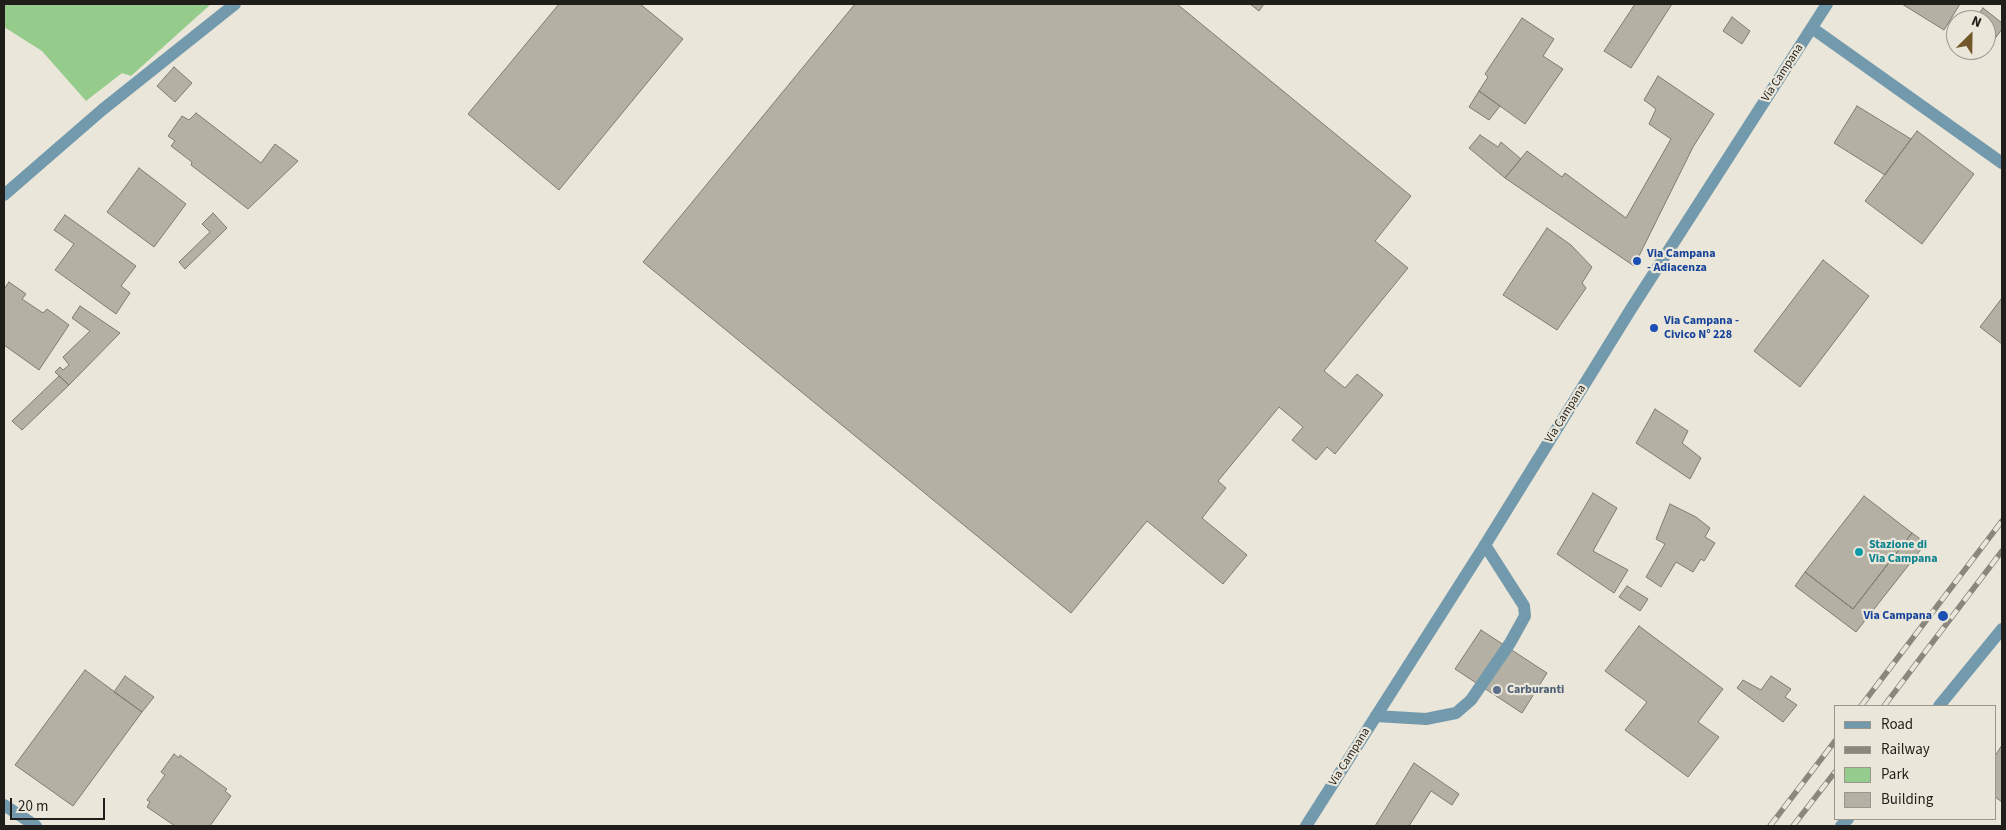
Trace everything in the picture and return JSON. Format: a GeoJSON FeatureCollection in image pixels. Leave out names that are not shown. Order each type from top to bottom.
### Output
{"type":"FeatureCollection","features":[{"type":"Feature","properties":{"kind":"street"},"geometry":{"type":"LineString","coordinates":[[4,195],[102,110],[235,4]]}},
{"type":"Feature","properties":{"kind":"street","name":"Via Campana"},"geometry":{"type":"LineString","coordinates":[[1306,826],[1485,545],[1631,309],[1827,4]]}},
{"type":"Feature","properties":{"kind":"street"},"geometry":{"type":"LineString","coordinates":[[1812,28],[2002,163]]}},
{"type":"Feature","properties":{"kind":"street"},"geometry":{"type":"LineString","coordinates":[[1376,716],[1426,719],[1456,713],[1471,700],[1510,643],[1525,616],[1524,606],[1485,545]]}},
{"type":"Feature","properties":{"kind":"street"},"geometry":{"type":"LineString","coordinates":[[1940,705],[2002,629]]}},
{"type":"Feature","properties":{"kind":"street"},"geometry":{"type":"LineString","coordinates":[[4,805],[36,826]]}},
{"type":"Feature","properties":{"kind":"green space"},"geometry":{"type":"Polygon","coordinates":[[[4,4],[211,4],[131,76],[122,73],[86,101],[42,51],[4,27],[4,4]]]}},
{"type":"Feature","properties":{"kind":"building"},"geometry":{"type":"Polygon","coordinates":[[[559,4],[640,4],[683,39],[559,190],[468,114],[559,4]]]}},
{"type":"Feature","properties":{"kind":"building"},"geometry":{"type":"Polygon","coordinates":[[[855,4],[1177,4],[1411,196],[1375,241],[1408,268],[1324,371],[1345,388],[1357,374],[1383,395],[1335,454],[1327,447],[1316,460],[1292,440],[1303,427],[1279,407],[1218,481],[1226,488],[1202,518],[1247,555],[1223,584],[1147,521],[1071,613],[643,262],[855,4]]]}},
{"type":"Feature","properties":{"kind":"building"},"geometry":{"type":"Polygon","coordinates":[[[1250,4],[1264,4],[1259,11],[1250,4]]]}},
{"type":"Feature","properties":{"kind":"building"},"geometry":{"type":"Polygon","coordinates":[[[1635,4],[1672,4],[1631,68],[1604,51],[1635,4]]]}},
{"type":"Feature","properties":{"kind":"building"},"geometry":{"type":"Polygon","coordinates":[[[1902,4],[1960,4],[1956,10],[1946,10],[1946,27],[1944,30],[1902,4]]]}},
{"type":"Feature","properties":{"kind":"building"},"geometry":{"type":"Polygon","coordinates":[[[1732,17],[1750,31],[1742,44],[1723,31],[1732,17]]]}},
{"type":"Feature","properties":{"kind":"building"},"geometry":{"type":"Polygon","coordinates":[[[1522,18],[1554,39],[1543,56],[1563,69],[1525,124],[1479,91],[1488,77],[1485,74],[1522,18]]]}},
{"type":"Feature","properties":{"kind":"building"},"geometry":{"type":"Polygon","coordinates":[[[1996,18],[2002,23],[2002,29],[1996,37],[1996,18]]]}},
{"type":"Feature","properties":{"kind":"building"},"geometry":{"type":"Polygon","coordinates":[[[174,67],[192,83],[175,102],[157,86],[174,67]]]}},
{"type":"Feature","properties":{"kind":"building"},"geometry":{"type":"Polygon","coordinates":[[[1658,76],[1714,114],[1693,147],[1634,266],[1505,178],[1527,151],[1562,177],[1565,173],[1626,218],[1671,139],[1649,124],[1656,109],[1644,100],[1658,76]]]}},
{"type":"Feature","properties":{"kind":"building"},"geometry":{"type":"Polygon","coordinates":[[[1479,91],[1500,106],[1489,120],[1469,107],[1479,91]]]}},
{"type":"Feature","properties":{"kind":"building"},"geometry":{"type":"Polygon","coordinates":[[[1857,106],[1911,139],[1885,175],[1834,143],[1857,106]]]}},
{"type":"Feature","properties":{"kind":"building"},"geometry":{"type":"Polygon","coordinates":[[[196,113],[261,163],[275,144],[298,161],[248,209],[191,165],[192,162],[171,146],[175,141],[168,136],[182,116],[189,120],[196,113]]]}},
{"type":"Feature","properties":{"kind":"building"},"geometry":{"type":"Polygon","coordinates":[[[1917,131],[1974,174],[1922,244],[1865,201],[1917,131]]]}},
{"type":"Feature","properties":{"kind":"building"},"geometry":{"type":"Polygon","coordinates":[[[1480,135],[1498,147],[1501,142],[1521,159],[1505,178],[1469,148],[1480,135]]]}},
{"type":"Feature","properties":{"kind":"building"},"geometry":{"type":"Polygon","coordinates":[[[139,168],[186,204],[154,247],[107,212],[139,168]]]}},
{"type":"Feature","properties":{"kind":"building"},"geometry":{"type":"Polygon","coordinates":[[[213,213],[227,228],[185,269],[179,262],[210,232],[202,224],[213,213]]]}},
{"type":"Feature","properties":{"kind":"building"},"geometry":{"type":"Polygon","coordinates":[[[65,215],[136,266],[121,286],[130,293],[116,314],[55,270],[74,244],[54,230],[65,215]]]}},
{"type":"Feature","properties":{"kind":"building"},"geometry":{"type":"Polygon","coordinates":[[[1547,228],[1571,245],[1592,267],[1582,283],[1586,288],[1557,330],[1503,295],[1547,228]]]}},
{"type":"Feature","properties":{"kind":"building"},"geometry":{"type":"Polygon","coordinates":[[[1823,260],[1869,296],[1800,387],[1754,351],[1823,260]]]}},
{"type":"Feature","properties":{"kind":"building"},"geometry":{"type":"Polygon","coordinates":[[[9,282],[26,294],[22,299],[43,313],[47,309],[69,325],[39,370],[4,345],[4,289],[9,282]]]}},
{"type":"Feature","properties":{"kind":"building"},"geometry":{"type":"Polygon","coordinates":[[[2002,298],[2002,344],[1980,327],[2002,298]]]}},
{"type":"Feature","properties":{"kind":"building"},"geometry":{"type":"Polygon","coordinates":[[[80,306],[120,333],[69,385],[55,372],[60,367],[63,370],[69,365],[63,357],[90,331],[72,318],[80,306]]]}},
{"type":"Feature","properties":{"kind":"building"},"geometry":{"type":"Polygon","coordinates":[[[59,376],[69,385],[22,430],[12,421],[59,376]]]}},
{"type":"Feature","properties":{"kind":"building"},"geometry":{"type":"Polygon","coordinates":[[[1655,409],[1688,431],[1682,443],[1701,458],[1690,479],[1636,443],[1655,409]]]}},
{"type":"Feature","properties":{"kind":"building"},"geometry":{"type":"Polygon","coordinates":[[[1593,493],[1617,508],[1593,551],[1628,570],[1614,593],[1557,554],[1593,493]]]}},
{"type":"Feature","properties":{"kind":"building","name":"Stazione di Via Campana"},"geometry":{"type":"Polygon","coordinates":[[[1864,496],[1912,533],[1853,609],[1805,572],[1864,496]]]}},
{"type":"Feature","properties":{"kind":"building"},"geometry":{"type":"Polygon","coordinates":[[[1670,504],[1696,517],[1710,528],[1705,537],[1715,543],[1704,561],[1701,559],[1693,572],[1676,562],[1661,587],[1646,577],[1665,544],[1656,539],[1670,504]]]}},
{"type":"Feature","properties":{"kind":"building"},"geometry":{"type":"Polygon","coordinates":[[[1912,533],[1926,543],[1856,632],[1795,586],[1805,572],[1853,609],[1912,533]]]}},
{"type":"Feature","properties":{"kind":"building"},"geometry":{"type":"Polygon","coordinates":[[[1627,586],[1648,599],[1640,611],[1619,597],[1627,586]]]}},
{"type":"Feature","properties":{"kind":"building"},"geometry":{"type":"Polygon","coordinates":[[[1639,626],[1723,689],[1698,722],[1719,737],[1688,777],[1625,730],[1647,702],[1605,671],[1639,626]]]}},
{"type":"Feature","properties":{"kind":"building"},"geometry":{"type":"Polygon","coordinates":[[[1481,630],[1547,673],[1522,713],[1455,669],[1481,630]]]}},
{"type":"Feature","properties":{"kind":"building"},"geometry":{"type":"Polygon","coordinates":[[[85,670],[142,712],[73,806],[15,765],[85,670]]]}},
{"type":"Feature","properties":{"kind":"building"},"geometry":{"type":"Polygon","coordinates":[[[125,676],[154,697],[142,712],[114,692],[125,676]]]}},
{"type":"Feature","properties":{"kind":"building"},"geometry":{"type":"Polygon","coordinates":[[[1771,676],[1791,689],[1785,697],[1797,705],[1783,722],[1737,688],[1743,680],[1761,690],[1771,676]]]}},
{"type":"Feature","properties":{"kind":"building"},"geometry":{"type":"Polygon","coordinates":[[[2002,745],[2002,802],[1996,798],[1996,754],[2002,745]]]}},
{"type":"Feature","properties":{"kind":"building"},"geometry":{"type":"Polygon","coordinates":[[[174,754],[179,758],[180,755],[227,789],[225,791],[231,796],[210,826],[175,826],[147,807],[150,802],[147,800],[165,775],[161,772],[174,754]]]}},
{"type":"Feature","properties":{"kind":"building"},"geometry":{"type":"Polygon","coordinates":[[[1414,763],[1459,794],[1452,805],[1431,791],[1409,826],[1375,826],[1414,763]]]}},
{"type":"Feature","properties":{"kind":"railway"},"geometry":{"type":"LineString","coordinates":[[1862,705],[2002,521]]}},
{"type":"Feature","properties":{"kind":"railway"},"geometry":{"type":"LineString","coordinates":[[1885,705],[2002,551]]}},
{"type":"Feature","properties":{"kind":"railway"},"geometry":{"type":"LineString","coordinates":[[1770,826],[1834,742]]}},
{"type":"Feature","properties":{"kind":"railway"},"geometry":{"type":"LineString","coordinates":[[1793,826],[1834,773]]}},
{"type":"Feature","properties":{"kind":"place","name":"Via Campana - Adiacenza"},"geometry":{"type":"Point","coordinates":[1637,261]}},
{"type":"Feature","properties":{"kind":"place","name":"Via Campana - Civico N° 228"},"geometry":{"type":"Point","coordinates":[1654,328]}},
{"type":"Feature","properties":{"kind":"place","name":"Stazione di Via Campana"},"geometry":{"type":"Point","coordinates":[1859,552]}},
{"type":"Feature","properties":{"kind":"place","name":"Via Campana"},"geometry":{"type":"Point","coordinates":[1943,616]}},
{"type":"Feature","properties":{"kind":"place","name":"Carburanti"},"geometry":{"type":"Point","coordinates":[1497,690]}}]}
